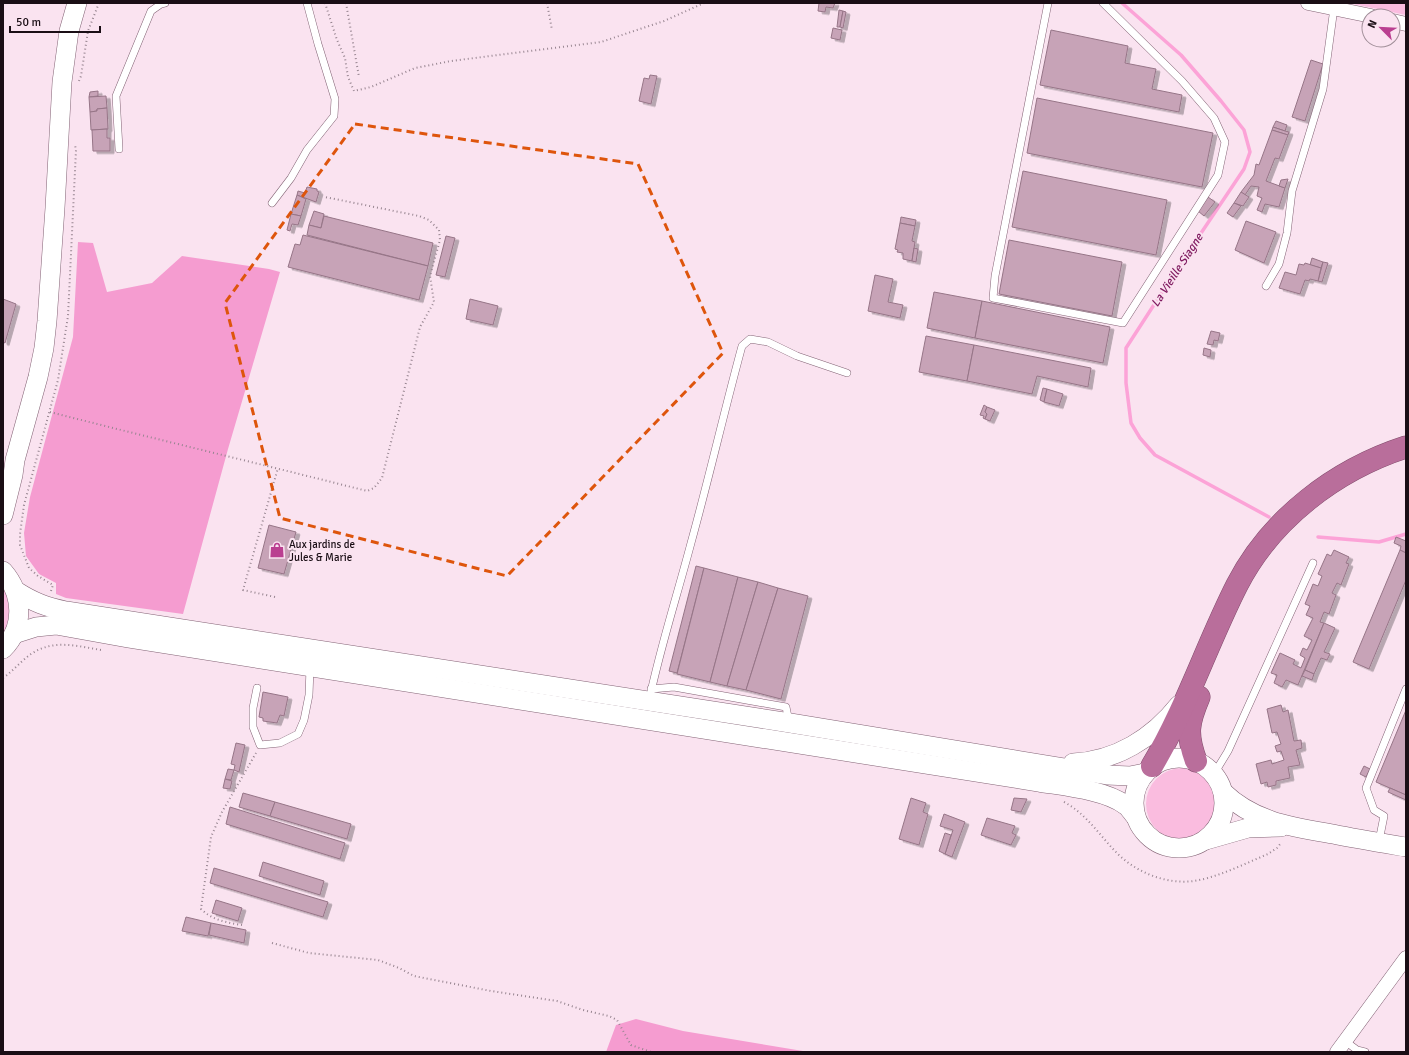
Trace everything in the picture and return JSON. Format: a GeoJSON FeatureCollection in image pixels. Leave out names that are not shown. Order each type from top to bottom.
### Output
{"type":"FeatureCollection","features":[{"type":"Feature","properties":{"kind":"highway"},"geometry":{"type":"LineString","coordinates":[[1148,769],[1160,753],[1238,584],[1255,556],[1282,524],[1308,499],[1344,475],[1386,454],[1406,447]]}},
{"type":"Feature","properties":{"kind":"highway"},"geometry":{"type":"LineString","coordinates":[[1196,761],[1189,740],[1193,710],[1241,605],[1270,557],[1292,530],[1331,497],[1361,478],[1406,459]]}},
{"type":"Feature","properties":{"kind":"main road"},"geometry":{"type":"LineString","coordinates":[[3,485],[15,460],[38,377],[45,341],[55,208],[62,82],[69,31],[77,3]]}},
{"type":"Feature","properties":{"kind":"main road"},"geometry":{"type":"LineString","coordinates":[[3,515],[14,475],[15,460]]}},
{"type":"Feature","properties":{"kind":"main road"},"geometry":{"type":"LineString","coordinates":[[3,570],[11,580],[19,602],[18,624],[14,634],[3,650]]}},
{"type":"Feature","properties":{"kind":"main road"},"geometry":{"type":"LineString","coordinates":[[16,591],[36,603],[66,611],[650,695],[790,723],[1107,775],[1130,776],[1148,769],[1162,760],[1185,758],[1196,761],[1214,774],[1223,792],[1224,803],[1221,818],[1214,832],[1206,840]]}},
{"type":"Feature","properties":{"kind":"main road"},"geometry":{"type":"LineString","coordinates":[[14,634],[36,627],[56,625],[68,626],[136,639],[1085,790],[1098,793],[1126,805],[1135,816]]}},
{"type":"Feature","properties":{"kind":"main road"},"geometry":{"type":"LineString","coordinates":[[1039,763],[1075,763],[1097,760],[1126,750],[1140,742],[1163,724],[1188,694]]}},
{"type":"Feature","properties":{"kind":"main road"},"geometry":{"type":"LineString","coordinates":[[1148,769],[1138,782],[1134,793],[1133,805],[1135,816],[1139,826],[1146,835],[1154,842],[1164,847],[1175,849],[1186,848],[1206,840],[1248,828],[1286,826]]}},
{"type":"Feature","properties":{"kind":"main road"},"geometry":{"type":"LineString","coordinates":[[1223,792],[1233,802],[1244,809],[1286,826],[1406,847]]}},
{"type":"Feature","properties":{"kind":"street"},"geometry":{"type":"LineString","coordinates":[[1308,3],[1361,14]]}},
{"type":"Feature","properties":{"kind":"street"},"geometry":{"type":"LineString","coordinates":[[1341,1047],[1406,958]]}},
{"type":"Feature","properties":{"kind":"lane"},"geometry":{"type":"LineString","coordinates":[[119,149],[116,96],[151,11],[160,4],[165,3]]}},
{"type":"Feature","properties":{"kind":"lane"},"geometry":{"type":"LineString","coordinates":[[272,203],[291,178],[307,150],[334,116],[335,99],[307,3]]}},
{"type":"Feature","properties":{"kind":"lane"},"geometry":{"type":"LineString","coordinates":[[1048,3],[995,276],[993,298],[1123,323],[1218,175],[1225,142],[1214,118],[1182,81],[1103,3]]}},
{"type":"Feature","properties":{"kind":"lane"},"geometry":{"type":"LineString","coordinates":[[1266,286],[1279,264],[1287,233],[1292,191],[1323,89],[1334,8]]}},
{"type":"Feature","properties":{"kind":"lane"},"geometry":{"type":"LineString","coordinates":[[650,695],[742,346],[750,339],[768,342],[797,356],[847,374]]}},
{"type":"Feature","properties":{"kind":"lane"},"geometry":{"type":"LineString","coordinates":[[1214,774],[1228,751],[1313,563]]}},
{"type":"Feature","properties":{"kind":"lane"},"geometry":{"type":"LineString","coordinates":[[257,688],[253,708],[253,727],[260,745],[280,742],[298,734],[304,720],[309,695],[310,666]]}},
{"type":"Feature","properties":{"kind":"lane"},"geometry":{"type":"LineString","coordinates":[[1379,842],[1384,816],[1374,810],[1366,788],[1406,689]]}},
{"type":"Feature","properties":{"kind":"lane"},"geometry":{"type":"LineString","coordinates":[[1341,1047],[1365,1052]]}},
{"type":"Feature","properties":{"kind":"path"},"geometry":{"type":"LineString","coordinates":[[325,3],[337,40],[345,58],[348,77],[354,91],[371,87],[416,68],[451,60],[601,42],[664,21],[704,3]]}},
{"type":"Feature","properties":{"kind":"path"},"geometry":{"type":"LineString","coordinates":[[346,3],[359,76]]}},
{"type":"Feature","properties":{"kind":"path"},"geometry":{"type":"LineString","coordinates":[[548,3],[552,30]]}},
{"type":"Feature","properties":{"kind":"path"},"geometry":{"type":"LineString","coordinates":[[50,412],[367,491],[374,488],[382,478],[420,327],[434,302],[430,276],[440,240],[439,230],[429,220],[419,216],[325,197]]}},
{"type":"Feature","properties":{"kind":"path"},"geometry":{"type":"LineString","coordinates":[[275,596],[243,590],[278,468]]}},
{"type":"Feature","properties":{"kind":"path"},"geometry":{"type":"LineString","coordinates":[[3,678],[32,654],[47,645]]}},
{"type":"Feature","properties":{"kind":"path"},"geometry":{"type":"LineString","coordinates":[[242,924],[208,916],[202,909],[211,838],[222,812],[260,745]]}},
{"type":"Feature","properties":{"kind":"path"},"geometry":{"type":"LineString","coordinates":[[1074,808],[1090,823],[1122,859],[1152,876],[1177,881],[1192,881],[1210,877],[1268,854],[1277,848],[1282,841],[1286,826]]}},
{"type":"Feature","properties":{"kind":"path"},"geometry":{"type":"LineString","coordinates":[[272,944],[309,953],[378,960],[399,968],[414,976],[491,991],[557,1001],[583,1010],[609,1016],[617,1020],[631,1045],[651,1052]]}},
{"type":"Feature","properties":{"kind":"highlighted area"},"geometry":{"type":"Polygon","coordinates":[[[355,124],[638,164],[723,353],[507,576],[280,518],[225,303],[355,124]]]}},
{"type":"Feature","properties":{"kind":"shaded area"},"geometry":{"type":"Polygon","coordinates":[[[1349,3],[1406,3],[1406,15],[1401,14],[1401,8],[1373,8],[1349,3]]]}},
{"type":"Feature","properties":{"kind":"shaded area"},"geometry":{"type":"Polygon","coordinates":[[[78,242],[93,243],[107,292],[152,283],[182,256],[280,272],[228,449],[183,614],[66,598],[56,594],[56,583],[39,574],[26,556],[24,533],[30,497],[73,337],[78,242]]]}},
{"type":"Feature","properties":{"kind":"shaded area"},"geometry":{"type":"Polygon","coordinates":[[[3,583],[7,590],[12,620],[3,639],[3,583]]]}},
{"type":"Feature","properties":{"kind":"shaded area"},"geometry":{"type":"Polygon","coordinates":[[[1175,768],[1189,768],[1196,770],[1208,778],[1216,790],[1218,804],[1216,818],[1208,830],[1196,838],[1189,840],[1175,840],[1168,838],[1156,830],[1148,818],[1146,811],[1146,797],[1148,790],[1156,778],[1168,770],[1175,768]]]}},
{"type":"Feature","properties":{"kind":"shaded area"},"geometry":{"type":"Polygon","coordinates":[[[636,1019],[683,1031],[809,1052],[606,1052],[616,1025],[636,1019]]]}},
{"type":"Feature","properties":{"kind":"building"},"geometry":{"type":"Polygon","coordinates":[[[819,3],[835,3],[833,8],[826,7],[825,12],[818,11],[819,3]]]}},
{"type":"Feature","properties":{"kind":"building"},"geometry":{"type":"Polygon","coordinates":[[[839,10],[843,11],[840,27],[837,27],[839,10]]]}},
{"type":"Feature","properties":{"kind":"building"},"geometry":{"type":"Polygon","coordinates":[[[843,11],[846,12],[843,28],[840,27],[843,11]]]}},
{"type":"Feature","properties":{"kind":"building"},"geometry":{"type":"Polygon","coordinates":[[[833,28],[842,30],[840,40],[831,38],[833,28]]]}},
{"type":"Feature","properties":{"kind":"building"},"geometry":{"type":"Polygon","coordinates":[[[1051,30],[1128,46],[1125,63],[1156,69],[1152,89],[1182,95],[1179,112],[1040,85],[1051,30]]]}},
{"type":"Feature","properties":{"kind":"building"},"geometry":{"type":"Polygon","coordinates":[[[1311,60],[1323,64],[1305,121],[1292,117],[1311,60]]]}},
{"type":"Feature","properties":{"kind":"building"},"geometry":{"type":"Polygon","coordinates":[[[650,75],[657,76],[651,104],[639,101],[644,78],[649,79],[650,75]]]}},
{"type":"Feature","properties":{"kind":"building"},"geometry":{"type":"Polygon","coordinates":[[[98,91],[98,96],[89,97],[90,92],[98,91]]]}},
{"type":"Feature","properties":{"kind":"building"},"geometry":{"type":"Polygon","coordinates":[[[106,96],[107,108],[97,109],[97,111],[90,112],[89,97],[106,96]]]}},
{"type":"Feature","properties":{"kind":"building"},"geometry":{"type":"Polygon","coordinates":[[[1037,98],[1213,133],[1202,187],[1027,153],[1037,98]]]}},
{"type":"Feature","properties":{"kind":"building"},"geometry":{"type":"Polygon","coordinates":[[[107,108],[108,129],[91,130],[90,112],[97,111],[97,109],[107,108]]]}},
{"type":"Feature","properties":{"kind":"building"},"geometry":{"type":"Polygon","coordinates":[[[1276,121],[1287,125],[1285,131],[1273,127],[1276,121]]]}},
{"type":"Feature","properties":{"kind":"building"},"geometry":{"type":"Polygon","coordinates":[[[1273,127],[1289,132],[1288,135],[1272,130],[1273,127]]]}},
{"type":"Feature","properties":{"kind":"building"},"geometry":{"type":"Polygon","coordinates":[[[107,129],[107,138],[110,138],[110,151],[93,151],[92,130],[107,129]]]}},
{"type":"Feature","properties":{"kind":"building"},"geometry":{"type":"Polygon","coordinates":[[[1272,130],[1288,135],[1279,159],[1275,158],[1266,181],[1285,188],[1279,207],[1265,204],[1262,212],[1257,210],[1262,198],[1257,196],[1259,187],[1251,186],[1245,195],[1241,192],[1254,175],[1256,164],[1259,165],[1272,130]]]}},
{"type":"Feature","properties":{"kind":"building"},"geometry":{"type":"Polygon","coordinates":[[[1023,171],[1167,200],[1156,255],[1012,227],[1023,171]]]}},
{"type":"Feature","properties":{"kind":"building"},"geometry":{"type":"Polygon","coordinates":[[[1288,179],[1285,188],[1279,186],[1281,180],[1288,179]]]}},
{"type":"Feature","properties":{"kind":"building"},"geometry":{"type":"Polygon","coordinates":[[[307,187],[317,189],[319,192],[316,202],[297,195],[298,191],[305,193],[307,187]]]}},
{"type":"Feature","properties":{"kind":"building"},"geometry":{"type":"Polygon","coordinates":[[[1241,192],[1249,197],[1243,206],[1234,203],[1241,192]]]}},
{"type":"Feature","properties":{"kind":"building"},"geometry":{"type":"Polygon","coordinates":[[[297,195],[306,199],[301,216],[291,214],[297,195]]]}},
{"type":"Feature","properties":{"kind":"building"},"geometry":{"type":"Polygon","coordinates":[[[1208,197],[1215,202],[1204,216],[1198,211],[1208,197]]]}},
{"type":"Feature","properties":{"kind":"building"},"geometry":{"type":"Polygon","coordinates":[[[1234,203],[1241,206],[1233,217],[1227,213],[1234,203]]]}},
{"type":"Feature","properties":{"kind":"building"},"geometry":{"type":"Polygon","coordinates":[[[314,211],[324,214],[321,228],[309,225],[314,211]]]}},
{"type":"Feature","properties":{"kind":"building"},"geometry":{"type":"Polygon","coordinates":[[[291,214],[301,216],[298,225],[292,224],[290,231],[287,230],[291,214]]]}},
{"type":"Feature","properties":{"kind":"building"},"geometry":{"type":"Polygon","coordinates":[[[324,216],[433,243],[428,266],[307,235],[309,225],[321,228],[324,216]]]}},
{"type":"Feature","properties":{"kind":"building"},"geometry":{"type":"Polygon","coordinates":[[[901,217],[916,220],[915,226],[900,223],[901,217]]]}},
{"type":"Feature","properties":{"kind":"building"},"geometry":{"type":"Polygon","coordinates":[[[1246,221],[1276,232],[1264,263],[1235,250],[1246,221]]]}},
{"type":"Feature","properties":{"kind":"building"},"geometry":{"type":"Polygon","coordinates":[[[900,223],[915,226],[912,241],[915,242],[912,261],[903,259],[903,253],[897,252],[898,250],[895,249],[900,223]]]}},
{"type":"Feature","properties":{"kind":"building"},"geometry":{"type":"Polygon","coordinates":[[[303,235],[428,266],[419,300],[288,267],[295,244],[300,245],[303,235]]]}},
{"type":"Feature","properties":{"kind":"building"},"geometry":{"type":"Polygon","coordinates":[[[446,236],[455,238],[445,277],[436,275],[446,236]]]}},
{"type":"Feature","properties":{"kind":"building"},"geometry":{"type":"Polygon","coordinates":[[[1009,240],[1122,262],[1112,316],[999,294],[1009,240]]]}},
{"type":"Feature","properties":{"kind":"building"},"geometry":{"type":"Polygon","coordinates":[[[914,248],[918,249],[916,262],[912,261],[914,248]]]}},
{"type":"Feature","properties":{"kind":"building"},"geometry":{"type":"Polygon","coordinates":[[[1312,258],[1323,262],[1321,268],[1310,265],[1312,258]]]}},
{"type":"Feature","properties":{"kind":"building"},"geometry":{"type":"Polygon","coordinates":[[[1323,262],[1328,263],[1322,282],[1318,281],[1323,262]]]}},
{"type":"Feature","properties":{"kind":"building"},"geometry":{"type":"Polygon","coordinates":[[[1305,263],[1321,268],[1318,281],[1310,279],[1309,281],[1305,280],[1300,294],[1279,288],[1285,272],[1296,275],[1299,264],[1304,265],[1305,263]]]}},
{"type":"Feature","properties":{"kind":"building"},"geometry":{"type":"Polygon","coordinates":[[[875,275],[893,279],[888,302],[903,305],[900,318],[868,311],[875,275]]]}},
{"type":"Feature","properties":{"kind":"building"},"geometry":{"type":"Polygon","coordinates":[[[934,292],[982,301],[975,338],[927,328],[934,292]]]}},
{"type":"Feature","properties":{"kind":"building"},"geometry":{"type":"Polygon","coordinates":[[[3,299],[16,304],[5,343],[3,342],[3,299]]]}},
{"type":"Feature","properties":{"kind":"building"},"geometry":{"type":"Polygon","coordinates":[[[470,299],[498,306],[493,325],[466,319],[470,299]]]}},
{"type":"Feature","properties":{"kind":"building"},"geometry":{"type":"Polygon","coordinates":[[[982,301],[1110,327],[1103,363],[975,338],[982,301]]]}},
{"type":"Feature","properties":{"kind":"building"},"geometry":{"type":"Polygon","coordinates":[[[1211,331],[1220,333],[1218,341],[1214,340],[1213,345],[1207,344],[1211,331]]]}},
{"type":"Feature","properties":{"kind":"building"},"geometry":{"type":"Polygon","coordinates":[[[926,336],[974,345],[967,381],[919,372],[926,336]]]}},
{"type":"Feature","properties":{"kind":"building"},"geometry":{"type":"Polygon","coordinates":[[[974,345],[1091,368],[1088,387],[1037,376],[1032,394],[967,381],[974,345]]]}},
{"type":"Feature","properties":{"kind":"building"},"geometry":{"type":"Polygon","coordinates":[[[1204,348],[1211,350],[1210,357],[1203,355],[1204,348]]]}},
{"type":"Feature","properties":{"kind":"building"},"geometry":{"type":"Polygon","coordinates":[[[1043,388],[1047,389],[1044,402],[1040,400],[1043,388]]]}},
{"type":"Feature","properties":{"kind":"building"},"geometry":{"type":"Polygon","coordinates":[[[1047,389],[1063,394],[1059,406],[1044,402],[1047,389]]]}},
{"type":"Feature","properties":{"kind":"building"},"geometry":{"type":"Polygon","coordinates":[[[984,405],[987,407],[985,419],[983,418],[984,416],[980,415],[984,405]]]}},
{"type":"Feature","properties":{"kind":"building"},"geometry":{"type":"Polygon","coordinates":[[[987,407],[995,410],[990,421],[985,419],[987,407]]]}},
{"type":"Feature","properties":{"kind":"building","name":"Aux jardins de Jules & Marie"},"geometry":{"type":"Polygon","coordinates":[[[269,525],[296,532],[284,574],[258,568],[269,525]]]}},
{"type":"Feature","properties":{"kind":"building"},"geometry":{"type":"Polygon","coordinates":[[[1396,537],[1406,541],[1406,553],[1400,550],[1401,546],[1394,543],[1396,537]]]}},
{"type":"Feature","properties":{"kind":"building"},"geometry":{"type":"Polygon","coordinates":[[[1334,550],[1349,557],[1346,563],[1349,564],[1341,585],[1337,583],[1332,593],[1336,595],[1329,614],[1324,612],[1320,622],[1324,623],[1298,685],[1286,680],[1282,687],[1274,683],[1277,675],[1271,673],[1280,653],[1295,660],[1293,664],[1301,668],[1305,658],[1300,655],[1303,648],[1307,650],[1312,640],[1304,636],[1313,618],[1306,615],[1310,606],[1305,604],[1313,584],[1318,586],[1322,576],[1318,574],[1327,554],[1331,556],[1334,550]]]}},
{"type":"Feature","properties":{"kind":"building"},"geometry":{"type":"Polygon","coordinates":[[[1400,550],[1406,553],[1406,580],[1369,669],[1353,662],[1400,550]]]}},
{"type":"Feature","properties":{"kind":"building"},"geometry":{"type":"Polygon","coordinates":[[[696,566],[704,568],[677,673],[669,671],[696,566]]]}},
{"type":"Feature","properties":{"kind":"building"},"geometry":{"type":"Polygon","coordinates":[[[704,568],[738,577],[710,682],[677,674],[704,568]]]}},
{"type":"Feature","properties":{"kind":"building"},"geometry":{"type":"Polygon","coordinates":[[[738,577],[758,582],[727,686],[710,682],[738,577]]]}},
{"type":"Feature","properties":{"kind":"building"},"geometry":{"type":"Polygon","coordinates":[[[758,582],[778,588],[746,690],[727,686],[758,582]]]}},
{"type":"Feature","properties":{"kind":"building"},"geometry":{"type":"Polygon","coordinates":[[[778,588],[808,596],[781,699],[746,690],[778,588]]]}},
{"type":"Feature","properties":{"kind":"building"},"geometry":{"type":"Polygon","coordinates":[[[1324,623],[1335,628],[1324,652],[1330,654],[1327,660],[1321,658],[1314,674],[1305,670],[1324,623]]]}},
{"type":"Feature","properties":{"kind":"building"},"geometry":{"type":"Polygon","coordinates":[[[1305,670],[1314,674],[1312,680],[1302,676],[1305,670]]]}},
{"type":"Feature","properties":{"kind":"building"},"geometry":{"type":"Polygon","coordinates":[[[263,692],[288,697],[284,716],[280,715],[277,723],[263,721],[263,718],[259,717],[263,692]]]}},
{"type":"Feature","properties":{"kind":"building"},"geometry":{"type":"Polygon","coordinates":[[[1281,705],[1283,712],[1288,710],[1294,741],[1301,740],[1302,748],[1296,750],[1300,765],[1288,767],[1290,778],[1276,781],[1276,785],[1268,787],[1267,782],[1261,784],[1256,764],[1271,760],[1272,764],[1284,760],[1281,751],[1277,752],[1275,746],[1281,744],[1277,732],[1272,733],[1267,709],[1281,705]]]}},
{"type":"Feature","properties":{"kind":"building"},"geometry":{"type":"Polygon","coordinates":[[[1406,710],[1406,795],[1376,782],[1406,710]]]}},
{"type":"Feature","properties":{"kind":"building"},"geometry":{"type":"Polygon","coordinates":[[[236,743],[245,745],[239,772],[234,770],[235,765],[231,764],[236,743]]]}},
{"type":"Feature","properties":{"kind":"building"},"geometry":{"type":"Polygon","coordinates":[[[1364,766],[1370,769],[1366,777],[1360,774],[1364,766]]]}},
{"type":"Feature","properties":{"kind":"building"},"geometry":{"type":"Polygon","coordinates":[[[228,769],[234,770],[231,780],[225,779],[228,769]]]}},
{"type":"Feature","properties":{"kind":"building"},"geometry":{"type":"Polygon","coordinates":[[[225,779],[232,781],[230,789],[223,788],[225,779]]]}},
{"type":"Feature","properties":{"kind":"building"},"geometry":{"type":"Polygon","coordinates":[[[1390,788],[1406,795],[1406,800],[1388,792],[1390,788]]]}},
{"type":"Feature","properties":{"kind":"building"},"geometry":{"type":"Polygon","coordinates":[[[243,793],[275,802],[270,816],[239,807],[243,793]]]}},
{"type":"Feature","properties":{"kind":"building"},"geometry":{"type":"Polygon","coordinates":[[[911,798],[926,803],[923,812],[928,814],[919,845],[899,839],[911,798]]]}},
{"type":"Feature","properties":{"kind":"building"},"geometry":{"type":"Polygon","coordinates":[[[1014,798],[1027,799],[1021,812],[1011,810],[1014,798]]]}},
{"type":"Feature","properties":{"kind":"building"},"geometry":{"type":"Polygon","coordinates":[[[275,802],[351,824],[347,839],[270,816],[275,802]]]}},
{"type":"Feature","properties":{"kind":"building"},"geometry":{"type":"Polygon","coordinates":[[[230,807],[345,843],[340,859],[226,824],[230,807]]]}},
{"type":"Feature","properties":{"kind":"building"},"geometry":{"type":"Polygon","coordinates":[[[944,814],[965,822],[952,857],[945,854],[953,830],[940,826],[944,814]]]}},
{"type":"Feature","properties":{"kind":"building"},"geometry":{"type":"Polygon","coordinates":[[[987,818],[1015,826],[1012,833],[1016,835],[1011,845],[981,835],[987,818]]]}},
{"type":"Feature","properties":{"kind":"building"},"geometry":{"type":"Polygon","coordinates":[[[945,833],[951,835],[945,854],[939,851],[945,833]]]}},
{"type":"Feature","properties":{"kind":"building"},"geometry":{"type":"Polygon","coordinates":[[[263,862],[324,881],[320,895],[259,876],[263,862]]]}},
{"type":"Feature","properties":{"kind":"building"},"geometry":{"type":"Polygon","coordinates":[[[214,868],[328,902],[323,917],[210,883],[214,868]]]}},
{"type":"Feature","properties":{"kind":"building"},"geometry":{"type":"Polygon","coordinates":[[[216,900],[242,908],[238,921],[212,913],[216,900]]]}},
{"type":"Feature","properties":{"kind":"building"},"geometry":{"type":"Polygon","coordinates":[[[186,917],[211,923],[208,936],[182,931],[186,917]]]}},
{"type":"Feature","properties":{"kind":"building"},"geometry":{"type":"Polygon","coordinates":[[[211,923],[246,930],[244,943],[209,935],[211,923]]]}},
{"type":"Feature","properties":{"kind":"waterway","name":"La Vieille Siagne"},"geometry":{"type":"LineString","coordinates":[[1122,3],[1181,55],[1221,101],[1244,130],[1250,152],[1244,169],[1126,348],[1126,383],[1131,423],[1140,438],[1155,455],[1269,517]]}},
{"type":"Feature","properties":{"kind":"waterway","name":"La Vieille Siagne"},"geometry":{"type":"LineString","coordinates":[[1318,537],[1379,542],[1406,534]]}},
{"type":"Feature","properties":{"kind":"place","name":"Aux jardins de Jules & Marie"},"geometry":{"type":"Point","coordinates":[277,550]}}]}
